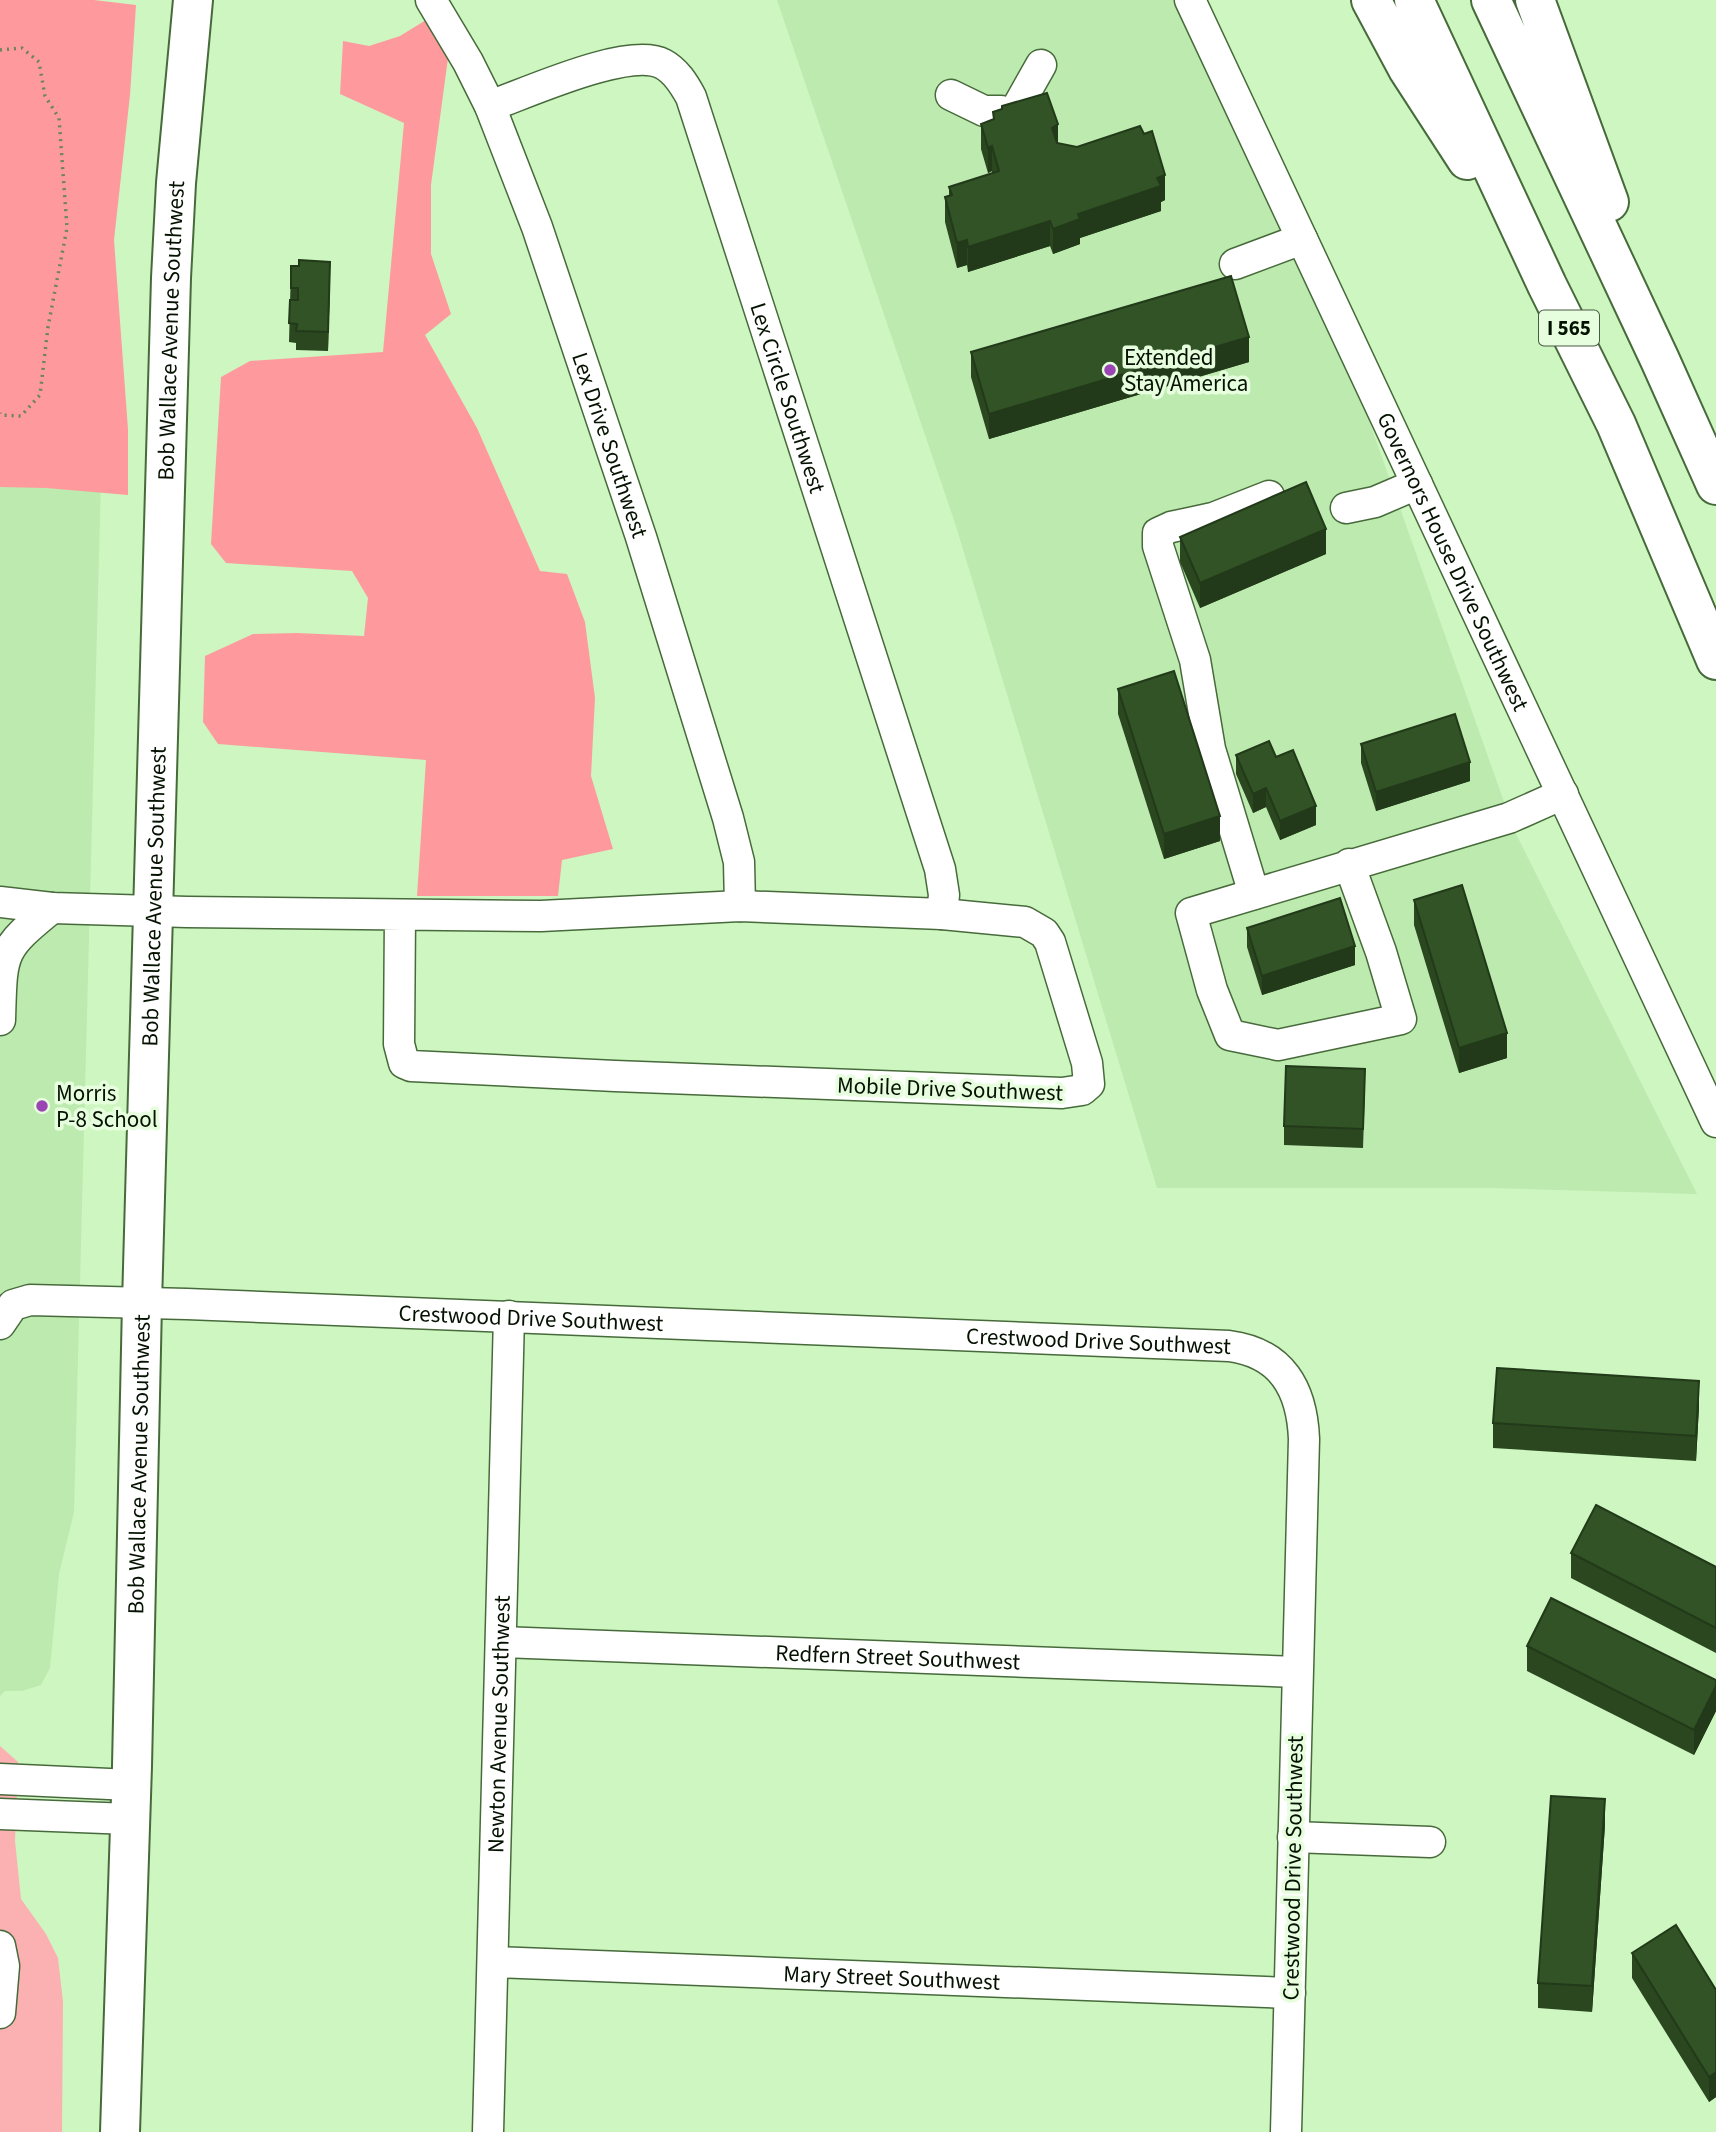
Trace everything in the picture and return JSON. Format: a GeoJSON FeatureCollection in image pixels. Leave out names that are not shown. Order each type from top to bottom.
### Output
{"type":"FeatureCollection","features":[{"type":"Feature","properties":{"kind":"main road","name":"Bob Wallace Avenue Southwest"},"geometry":{"type":"LineString","coordinates":[[120,2132],[171,278],[177,170],[193,0]]}},
{"type":"Feature","properties":{"kind":"main road"},"geometry":{"type":"LineString","coordinates":[[1371,0],[1408,69],[1547,285]]}},
{"type":"Feature","properties":{"kind":"main road","name":"I 565"},"geometry":{"type":"LineString","coordinates":[[1414,0],[1547,285],[1616,424],[1716,660]]}},
{"type":"Feature","properties":{"kind":"main road"},"geometry":{"type":"LineString","coordinates":[[1491,0],[1716,485]]}},
{"type":"Feature","properties":{"kind":"main road"},"geometry":{"type":"LineString","coordinates":[[1535,0],[1598,169],[1660,360]]}},
{"type":"Feature","properties":{"kind":"street","name":"Lex Drive Southwest"},"geometry":{"type":"LineString","coordinates":[[431,0],[468,62],[490,106],[537,227],[645,550],[729,818],[739,862],[740,906]]}},
{"type":"Feature","properties":{"kind":"street","name":"Governors House Drive Southwest"},"geometry":{"type":"LineString","coordinates":[[1190,0],[1716,1122]]}},
{"type":"Feature","properties":{"kind":"street","name":"Lex Circle Southwest"},"geometry":{"type":"LineString","coordinates":[[490,106],[586,71],[640,58],[664,64],[675,72],[684,84],[708,149],[940,869],[944,895],[943,914]]}},
{"type":"Feature","properties":{"kind":"street"},"geometry":{"type":"LineString","coordinates":[[951,95],[984,111],[1010,107],[1041,65]]}},
{"type":"Feature","properties":{"kind":"street"},"geometry":{"type":"LineString","coordinates":[[1235,264],[1302,239]]}},
{"type":"Feature","properties":{"kind":"street"},"geometry":{"type":"LineString","coordinates":[[1346,508],[1375,502],[1417,484]]}},
{"type":"Feature","properties":{"kind":"street"},"geometry":{"type":"LineString","coordinates":[[1254,894],[1210,749],[1195,660],[1158,546],[1158,533],[1171,527],[1213,519],[1269,496]]}},
{"type":"Feature","properties":{"kind":"street"},"geometry":{"type":"LineString","coordinates":[[1349,864],[1381,952],[1401,1019],[1278,1045],[1230,1035],[1212,990],[1191,913],[1349,864],[1509,818],[1563,794]]}},
{"type":"Feature","properties":{"kind":"street","name":"Mobile Drive Southwest"},"geometry":{"type":"LineString","coordinates":[[0,902],[52,908],[400,915],[587,915],[740,906],[943,914],[1025,922],[1044,933],[1050,942],[1087,1063],[1089,1079],[1086,1088],[1078,1092],[1062,1093],[411,1066],[404,1063],[400,1057],[398,1044],[400,915]]}},
{"type":"Feature","properties":{"kind":"street"},"geometry":{"type":"LineString","coordinates":[[0,1020],[2,944],[52,908]]}},
{"type":"Feature","properties":{"kind":"street","name":"Crestwood Drive Southwest"},"geometry":{"type":"LineString","coordinates":[[0,1324],[6,1313],[20,1301],[142,1303],[1215,1345],[1243,1348],[1269,1360],[1289,1380],[1301,1409],[1303,1424],[1286,2132]]}},
{"type":"Feature","properties":{"kind":"street","name":"Newton Avenue Southwest"},"geometry":{"type":"LineString","coordinates":[[488,2132],[509,1316]]}},
{"type":"Feature","properties":{"kind":"street","name":"Redfern Street Southwest"},"geometry":{"type":"LineString","coordinates":[[500,1642],[1297,1672]]}},
{"type":"Feature","properties":{"kind":"street"},"geometry":{"type":"LineString","coordinates":[[0,1779],[36,1780],[131,1802]]}},
{"type":"Feature","properties":{"kind":"street"},"geometry":{"type":"LineString","coordinates":[[34,1815],[36,1780]]}},
{"type":"Feature","properties":{"kind":"street"},"geometry":{"type":"LineString","coordinates":[[0,1814],[34,1815],[131,1802]]}},
{"type":"Feature","properties":{"kind":"street"},"geometry":{"type":"LineString","coordinates":[[1293,1837],[1430,1842]]}},
{"type":"Feature","properties":{"kind":"street"},"geometry":{"type":"LineString","coordinates":[[0,1947],[4,1966],[0,2013]]}},
{"type":"Feature","properties":{"kind":"street","name":"Mary Street Southwest"},"geometry":{"type":"LineString","coordinates":[[493,1962],[1290,1993]]}},
{"type":"Feature","properties":{"kind":"path"},"geometry":{"type":"LineString","coordinates":[[0,50],[22,48],[39,62],[45,96],[60,118],[67,228],[48,327],[40,396],[21,416],[0,413]]}},
{"type":"Feature","properties":{"kind":"shaded area"},"geometry":{"type":"Polygon","coordinates":[[[0,0],[94,0],[136,5],[130,95],[114,240],[128,429],[128,495],[0,487],[0,0]]]}},
{"type":"Feature","properties":{"kind":"shaded area"},"geometry":{"type":"Polygon","coordinates":[[[777,0],[1175,0],[1356,384],[1514,830],[1697,1194],[1489,1188],[1157,1188],[955,523],[777,0]]]}},
{"type":"Feature","properties":{"kind":"shaded area"},"geometry":{"type":"Polygon","coordinates":[[[426,20],[448,58],[431,185],[431,254],[451,314],[425,335],[477,428],[540,571],[567,574],[585,622],[595,698],[591,776],[613,849],[562,860],[558,896],[417,896],[426,760],[218,744],[203,722],[205,656],[253,634],[364,636],[368,598],[352,571],[226,563],[211,544],[221,377],[250,361],[383,352],[404,123],[340,94],[343,41],[369,46],[400,36],[426,20]]]}},
{"type":"Feature","properties":{"kind":"shaded area","name":"Morris P-8 School"},"geometry":{"type":"Polygon","coordinates":[[[0,476],[101,478],[74,1512],[59,1574],[50,1668],[41,1685],[22,1691],[5,1691],[0,1696],[0,476]]]}},
{"type":"Feature","properties":{"kind":"shaded area"},"geometry":{"type":"Polygon","coordinates":[[[0,1746],[18,1762],[15,1841],[21,1899],[46,1934],[58,1958],[63,2002],[62,2132],[0,2132],[0,1746]]]}},
{"type":"Feature","properties":{"kind":"building"},"geometry":{"type":"Polygon","coordinates":[[[1047,93],[1058,124],[1052,128],[1057,143],[1077,147],[1140,126],[1144,134],[1152,131],[1165,175],[1157,178],[1161,186],[1078,214],[1080,219],[1053,229],[1050,221],[968,247],[967,240],[957,243],[945,197],[952,195],[949,187],[999,171],[992,146],[988,148],[981,124],[994,119],[993,112],[1002,109],[1002,106],[1047,93]]]}},
{"type":"Feature","properties":{"kind":"building"},"geometry":{"type":"Polygon","coordinates":[[[299,260],[330,262],[328,332],[296,331],[297,324],[289,323],[290,300],[298,300],[298,288],[291,288],[291,266],[299,266],[299,260]]]}},
{"type":"Feature","properties":{"kind":"building","name":"Extended Stay America"},"geometry":{"type":"Polygon","coordinates":[[[1231,276],[1249,337],[989,414],[971,352],[1231,276]]]}},
{"type":"Feature","properties":{"kind":"building"},"geometry":{"type":"Polygon","coordinates":[[[1306,482],[1326,529],[1200,583],[1180,537],[1306,482]]]}},
{"type":"Feature","properties":{"kind":"building"},"geometry":{"type":"Polygon","coordinates":[[[1174,671],[1220,816],[1164,834],[1118,689],[1174,671]]]}},
{"type":"Feature","properties":{"kind":"building"},"geometry":{"type":"Polygon","coordinates":[[[1455,714],[1470,762],[1376,792],[1361,744],[1455,714]]]}},
{"type":"Feature","properties":{"kind":"building"},"geometry":{"type":"Polygon","coordinates":[[[1269,741],[1276,757],[1293,750],[1316,806],[1280,821],[1266,788],[1253,794],[1236,755],[1269,741]]]}},
{"type":"Feature","properties":{"kind":"building"},"geometry":{"type":"Polygon","coordinates":[[[1462,885],[1507,1033],[1459,1048],[1414,900],[1462,885]]]}},
{"type":"Feature","properties":{"kind":"building"},"geometry":{"type":"Polygon","coordinates":[[[1340,898],[1355,946],[1262,976],[1247,928],[1340,898]]]}},
{"type":"Feature","properties":{"kind":"building"},"geometry":{"type":"Polygon","coordinates":[[[1286,1066],[1365,1069],[1363,1129],[1284,1126],[1286,1066]]]}},
{"type":"Feature","properties":{"kind":"building"},"geometry":{"type":"Polygon","coordinates":[[[1497,1368],[1699,1381],[1696,1436],[1493,1423],[1497,1368]]]}},
{"type":"Feature","properties":{"kind":"building"},"geometry":{"type":"Polygon","coordinates":[[[1596,1505],[1716,1567],[1716,1628],[1571,1553],[1596,1505]]]}},
{"type":"Feature","properties":{"kind":"building"},"geometry":{"type":"Polygon","coordinates":[[[1551,1598],[1716,1680],[1716,1686],[1694,1730],[1527,1646],[1551,1598]]]}},
{"type":"Feature","properties":{"kind":"building"},"geometry":{"type":"Polygon","coordinates":[[[1551,1796],[1605,1799],[1592,1986],[1538,1983],[1551,1796]]]}},
{"type":"Feature","properties":{"kind":"building"},"geometry":{"type":"Polygon","coordinates":[[[1676,1925],[1716,1990],[1716,2072],[1709,2077],[1632,1953],[1676,1925]]]}},
{"type":"Feature","properties":{"kind":"place","name":"Extended Stay America"},"geometry":{"type":"Point","coordinates":[1110,370]}},
{"type":"Feature","properties":{"kind":"place","name":"Morris P-8 School"},"geometry":{"type":"Point","coordinates":[42,1106]}}]}
